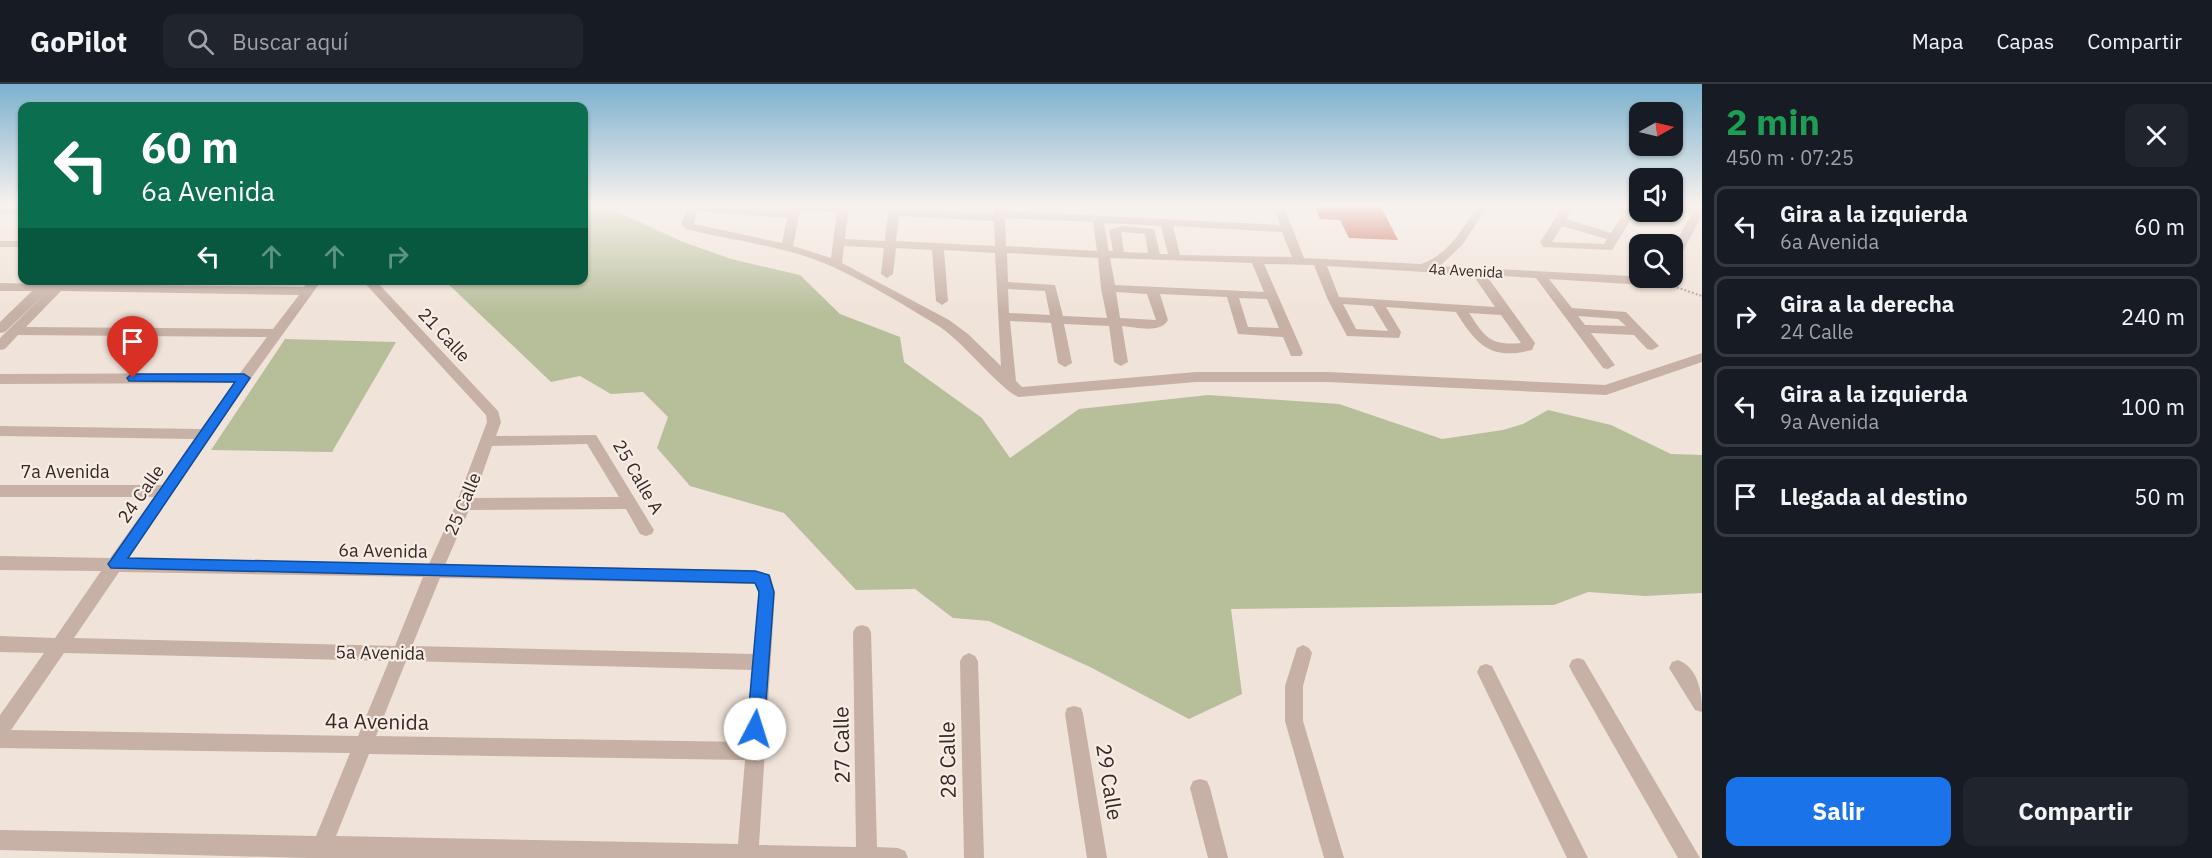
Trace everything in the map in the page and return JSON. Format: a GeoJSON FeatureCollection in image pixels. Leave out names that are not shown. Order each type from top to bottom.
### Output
{"type":"FeatureCollection","features":[{"type":"Feature","properties":{"kind":"street"},"geometry":{"type":"LineString","coordinates":[[759,241],[836,264],[944,323],[970,344],[1019,392],[1033,393],[1196,377],[1327,377],[1606,390],[1702,357]]}},
{"type":"Feature","properties":{"kind":"street"},"geometry":{"type":"LineString","coordinates":[[787,248],[788,241]]}},
{"type":"Feature","properties":{"kind":"street"},"geometry":{"type":"LineString","coordinates":[[999,241],[1009,384]]}},
{"type":"Feature","properties":{"kind":"street"},"geometry":{"type":"LineString","coordinates":[[1100,241],[1121,362]]}},
{"type":"Feature","properties":{"kind":"street"},"geometry":{"type":"LineString","coordinates":[[1117,241],[1119,255]]}},
{"type":"Feature","properties":{"kind":"street"},"geometry":{"type":"LineString","coordinates":[[1152,241],[1155,257]]}},
{"type":"Feature","properties":{"kind":"street"},"geometry":{"type":"LineString","coordinates":[[1170,241],[1174,258]]}},
{"type":"Feature","properties":{"kind":"street"},"geometry":{"type":"LineString","coordinates":[[1292,241],[1299,261]]}},
{"type":"Feature","properties":{"kind":"street"},"geometry":{"type":"LineString","coordinates":[[1419,268],[1442,262],[1459,241]]}},
{"type":"Feature","properties":{"kind":"street"},"geometry":{"type":"LineString","coordinates":[[1547,241],[1547,245],[1608,248],[1613,241]]}},
{"type":"Feature","properties":{"kind":"street"},"geometry":{"type":"LineString","coordinates":[[836,264],[840,242]]}},
{"type":"Feature","properties":{"kind":"street","name":"4a Avenida"},"geometry":{"type":"LineString","coordinates":[[840,242],[1174,258],[1299,261],[1629,279]]}},
{"type":"Feature","properties":{"kind":"street"},"geometry":{"type":"LineString","coordinates":[[887,274],[890,243]]}},
{"type":"Feature","properties":{"kind":"street"},"geometry":{"type":"LineString","coordinates":[[0,244],[18,244]]}},
{"type":"Feature","properties":{"kind":"street"},"geometry":{"type":"LineString","coordinates":[[938,246],[942,301]]}},
{"type":"Feature","properties":{"kind":"street"},"geometry":{"type":"LineString","coordinates":[[1256,260],[1296,353]]}},
{"type":"Feature","properties":{"kind":"street"},"geometry":{"type":"LineString","coordinates":[[1319,262],[1334,300],[1352,333],[1395,335],[1376,302]]}},
{"type":"Feature","properties":{"kind":"street"},"geometry":{"type":"LineString","coordinates":[[1459,308],[1484,345],[1491,348],[1527,347],[1528,343],[1477,272]]}},
{"type":"Feature","properties":{"kind":"street"},"geometry":{"type":"LineString","coordinates":[[1540,275],[1608,365]]}},
{"type":"Feature","properties":{"kind":"street"},"geometry":{"type":"LineString","coordinates":[[0,287],[36,285]]}},
{"type":"Feature","properties":{"kind":"street"},"geometry":{"type":"LineString","coordinates":[[0,329],[53,285]]}},
{"type":"Feature","properties":{"kind":"street"},"geometry":{"type":"LineString","coordinates":[[0,346],[53,285]]}},
{"type":"Feature","properties":{"kind":"street"},"geometry":{"type":"LineString","coordinates":[[183,285],[312,286]]}},
{"type":"Feature","properties":{"kind":"street","name":"21 Calle"},"geometry":{"type":"LineString","coordinates":[[373,285],[494,414]]}},
{"type":"Feature","properties":{"kind":"street"},"geometry":{"type":"LineString","coordinates":[[1002,285],[1051,288],[1059,320],[1065,363]]}},
{"type":"Feature","properties":{"kind":"street","name":"24 Calle"},"geometry":{"type":"LineString","coordinates":[[0,731],[244,378],[312,286]]}},
{"type":"Feature","properties":{"kind":"street"},"geometry":{"type":"LineString","coordinates":[[1107,288],[1273,296]]}},
{"type":"Feature","properties":{"kind":"street"},"geometry":{"type":"LineString","coordinates":[[1003,317],[1160,324],[1162,320],[1152,290]]}},
{"type":"Feature","properties":{"kind":"street"},"geometry":{"type":"LineString","coordinates":[[1232,295],[1244,331],[1289,333]]}},
{"type":"Feature","properties":{"kind":"street"},"geometry":{"type":"LineString","coordinates":[[1334,300],[1503,311]]}},
{"type":"Feature","properties":{"kind":"street"},"geometry":{"type":"LineString","coordinates":[[1568,312],[1622,315],[1652,346]]}},
{"type":"Feature","properties":{"kind":"street"},"geometry":{"type":"LineString","coordinates":[[1585,313],[1597,330]]}},
{"type":"Feature","properties":{"kind":"street"},"geometry":{"type":"LineString","coordinates":[[1580,329],[1639,331]]}},
{"type":"Feature","properties":{"kind":"street"},"geometry":{"type":"LineString","coordinates":[[15,331],[278,333]]}},
{"type":"Feature","properties":{"kind":"street"},"geometry":{"type":"LineString","coordinates":[[0,379],[244,378]]}},
{"type":"Feature","properties":{"kind":"street","name":"25 Calle"},"geometry":{"type":"LineString","coordinates":[[319,852],[464,504],[489,441],[495,422],[494,414]]}},
{"type":"Feature","properties":{"kind":"street"},"geometry":{"type":"LineString","coordinates":[[0,431],[206,434]]}},
{"type":"Feature","properties":{"kind":"street","name":"25 Calle A"},"geometry":{"type":"LineString","coordinates":[[489,441],[591,440],[595,443],[646,530]]}},
{"type":"Feature","properties":{"kind":"street","name":"7a Avenida"},"geometry":{"type":"LineString","coordinates":[[0,491],[166,491]]}},
{"type":"Feature","properties":{"kind":"street"},"geometry":{"type":"LineString","coordinates":[[464,504],[630,503]]}},
{"type":"Feature","properties":{"kind":"street","name":"6a Avenida"},"geometry":{"type":"LineString","coordinates":[[0,562],[743,577],[764,580],[767,592],[761,662]]}},
{"type":"Feature","properties":{"kind":"street","name":"27 Calle"},"geometry":{"type":"LineString","coordinates":[[862,632],[867,857]]}},
{"type":"Feature","properties":{"kind":"street","name":"5a Avenida"},"geometry":{"type":"LineString","coordinates":[[0,644],[761,662]]}},
{"type":"Feature","properties":{"kind":"street"},"geometry":{"type":"LineString","coordinates":[[1303,653],[1294,686],[1294,721],[1334,858]]}},
{"type":"Feature","properties":{"kind":"street","name":"28 Calle"},"geometry":{"type":"LineString","coordinates":[[969,661],[975,858]]}},
{"type":"Feature","properties":{"kind":"street"},"geometry":{"type":"LineString","coordinates":[[747,853],[761,662]]}},
{"type":"Feature","properties":{"kind":"street"},"geometry":{"type":"LineString","coordinates":[[1578,666],[1690,858]]}},
{"type":"Feature","properties":{"kind":"street"},"geometry":{"type":"LineString","coordinates":[[1678,668],[1702,704]]}},
{"type":"Feature","properties":{"kind":"street"},"geometry":{"type":"LineString","coordinates":[[1486,672],[1578,858]]}},
{"type":"Feature","properties":{"kind":"street","name":"29 Calle"},"geometry":{"type":"LineString","coordinates":[[1074,714],[1097,858]]}},
{"type":"Feature","properties":{"kind":"street","name":"4a Avenida"},"geometry":{"type":"LineString","coordinates":[[0,739],[754,751]]}},
{"type":"Feature","properties":{"kind":"street"},"geometry":{"type":"LineString","coordinates":[[1200,788],[1218,858]]}},
{"type":"Feature","properties":{"kind":"street"},"geometry":{"type":"LineString","coordinates":[[0,840],[319,852],[747,853],[898,858]]}},
{"type":"Feature","properties":{"kind":"path"},"geometry":{"type":"LineString","coordinates":[[1682,288],[1702,296]]}},
{"type":"Feature","properties":{"kind":"green space"},"geometry":{"type":"Polygon","coordinates":[[[588,241],[681,241],[731,259],[800,275],[840,314],[900,337],[904,362],[982,418],[1010,458],[1079,409],[1208,395],[1339,404],[1442,439],[1503,430],[1523,424],[1548,410],[1611,425],[1671,454],[1702,455],[1702,593],[1645,596],[1588,592],[1554,605],[1231,609],[1242,694],[1189,719],[1090,667],[989,621],[953,618],[915,589],[856,590],[784,513],[690,486],[657,448],[668,417],[643,392],[611,394],[580,376],[551,382],[449,285],[588,285],[588,241]]]}},
{"type":"Feature","properties":{"kind":"green space"},"geometry":{"type":"Polygon","coordinates":[[[285,339],[396,342],[332,452],[211,450],[285,339]]]}},
{"type":"Feature","properties":{"kind":"route"},"geometry":{"type":"LineString","coordinates":[[133,378],[244,378],[116,564],[755,577],[764,580],[767,592],[755,729]]}}]}
